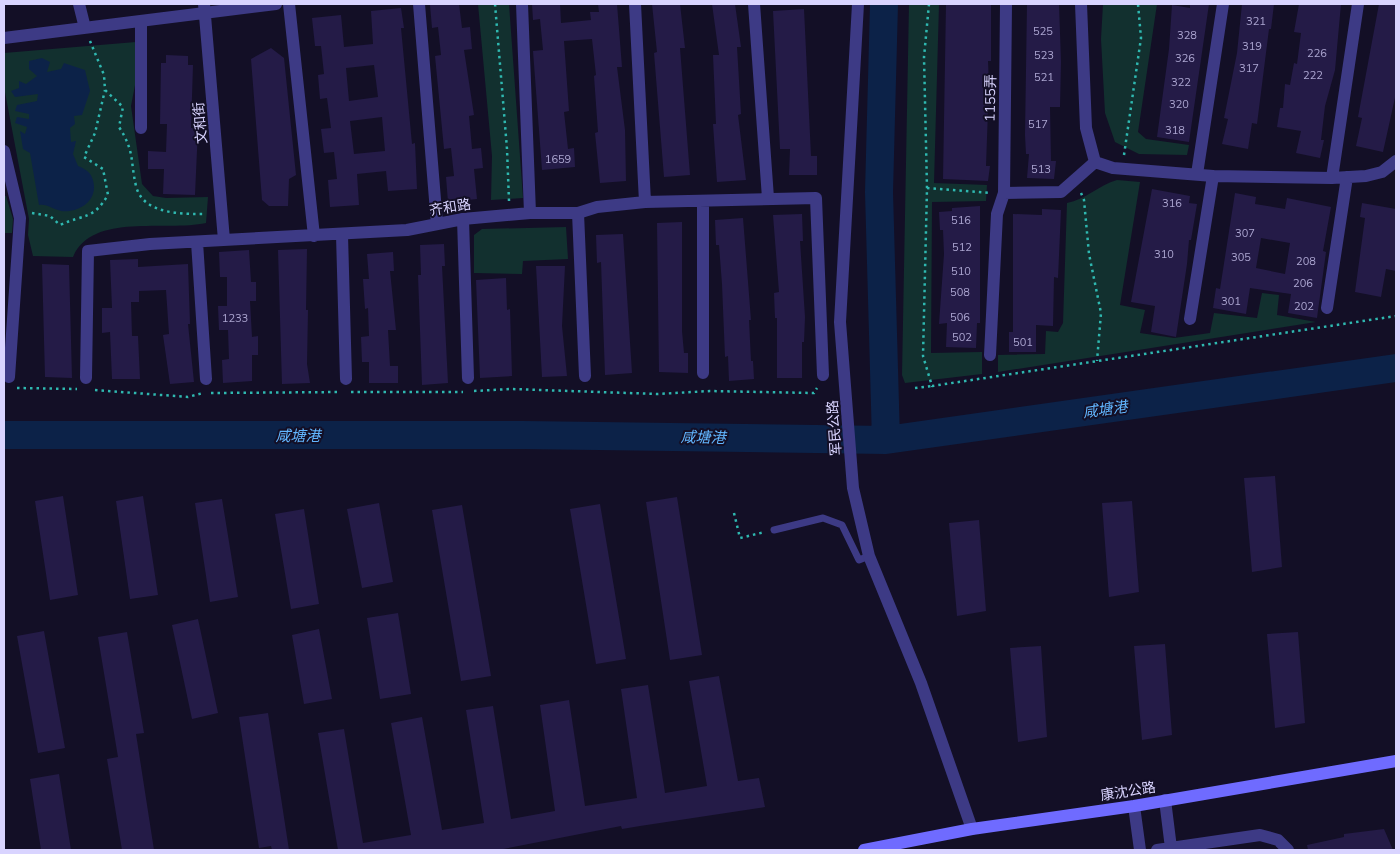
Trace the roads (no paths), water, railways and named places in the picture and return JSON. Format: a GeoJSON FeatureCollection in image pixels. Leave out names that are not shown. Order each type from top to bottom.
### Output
{"type":"FeatureCollection","features":[{"type":"Feature","properties":{"kind":"street"},"geometry":{"type":"LineString","coordinates":[[79,4],[85,28]]}},
{"type":"Feature","properties":{"kind":"street"},"geometry":{"type":"LineString","coordinates":[[4,38],[141,22],[205,8],[276,4]]}},
{"type":"Feature","properties":{"kind":"street"},"geometry":{"type":"LineString","coordinates":[[289,4],[314,236]]}},
{"type":"Feature","properties":{"kind":"street"},"geometry":{"type":"LineString","coordinates":[[418,4],[437,224]]}},
{"type":"Feature","properties":{"kind":"street"},"geometry":{"type":"LineString","coordinates":[[522,4],[530,213]]}},
{"type":"Feature","properties":{"kind":"street"},"geometry":{"type":"LineString","coordinates":[[635,4],[645,202]]}},
{"type":"Feature","properties":{"kind":"street"},"geometry":{"type":"LineString","coordinates":[[754,4],[768,198]]}},
{"type":"Feature","properties":{"kind":"street","name":"军民公路"},"geometry":{"type":"LineString","coordinates":[[858,4],[840,322],[852,488],[869,556],[921,683],[972,830]]}},
{"type":"Feature","properties":{"kind":"street","name":"1155弄"},"geometry":{"type":"LineString","coordinates":[[990,355],[997,214],[1004,194],[1006,4]]}},
{"type":"Feature","properties":{"kind":"street"},"geometry":{"type":"LineString","coordinates":[[1081,4],[1086,128],[1095,162]]}},
{"type":"Feature","properties":{"kind":"street"},"geometry":{"type":"LineString","coordinates":[[1197,174],[1223,4]]}},
{"type":"Feature","properties":{"kind":"street"},"geometry":{"type":"LineString","coordinates":[[1332,178],[1358,4]]}},
{"type":"Feature","properties":{"kind":"street","name":"文和街"},"geometry":{"type":"LineString","coordinates":[[205,8],[224,240]]}},
{"type":"Feature","properties":{"kind":"street"},"geometry":{"type":"LineString","coordinates":[[141,22],[142,128]]}},
{"type":"Feature","properties":{"kind":"street"},"geometry":{"type":"LineString","coordinates":[[4,151],[20,218],[9,382]]}},
{"type":"Feature","properties":{"kind":"street"},"geometry":{"type":"LineString","coordinates":[[1095,162],[1122,168],[1213,176],[1332,178],[1382,172],[1396,161]]}},
{"type":"Feature","properties":{"kind":"street"},"geometry":{"type":"LineString","coordinates":[[1004,194],[1060,192],[1095,162]]}},
{"type":"Feature","properties":{"kind":"street"},"geometry":{"type":"LineString","coordinates":[[1190,319],[1213,176]]}},
{"type":"Feature","properties":{"kind":"street"},"geometry":{"type":"LineString","coordinates":[[1327,308],[1347,177]]}},
{"type":"Feature","properties":{"kind":"street","name":"齐和路"},"geometry":{"type":"LineString","coordinates":[[86,378],[88,251],[150,244],[407,230],[463,219],[530,213],[578,213],[597,207],[645,202],[702,202],[768,198],[816,198],[823,375]]}},
{"type":"Feature","properties":{"kind":"street"},"geometry":{"type":"LineString","coordinates":[[702,202],[703,373]]}},
{"type":"Feature","properties":{"kind":"street"},"geometry":{"type":"LineString","coordinates":[[578,213],[584,376]]}},
{"type":"Feature","properties":{"kind":"street"},"geometry":{"type":"LineString","coordinates":[[463,219],[468,378]]}},
{"type":"Feature","properties":{"kind":"street"},"geometry":{"type":"LineString","coordinates":[[342,235],[346,380]]}},
{"type":"Feature","properties":{"kind":"street"},"geometry":{"type":"LineString","coordinates":[[197,242],[206,379]]}},
{"type":"Feature","properties":{"kind":"street","name":"康沈公路"},"geometry":{"type":"LineString","coordinates":[[864,850],[972,830],[1134,806],[1396,762]]}},
{"type":"Feature","properties":{"kind":"street"},"geometry":{"type":"LineString","coordinates":[[1165,800],[1170,848]]}},
{"type":"Feature","properties":{"kind":"street"},"geometry":{"type":"LineString","coordinates":[[1134,806],[1140,850]]}},
{"type":"Feature","properties":{"kind":"street"},"geometry":{"type":"LineString","coordinates":[[1157,850],[1260,835],[1278,840],[1288,850]]}},
{"type":"Feature","properties":{"kind":"lane"},"geometry":{"type":"LineString","coordinates":[[774,530],[823,518],[842,525],[859,560],[869,556]]}},
{"type":"Feature","properties":{"kind":"water"},"geometry":{"type":"Polygon","coordinates":[[[42,58],[50,62],[47,72],[61,69],[64,63],[85,70],[90,91],[82,115],[74,116],[75,124],[70,128],[71,142],[76,141],[73,154],[78,166],[91,175],[94,192],[84,206],[73,210],[61,211],[39,205],[30,153],[23,149],[20,131],[25,134],[27,127],[15,123],[17,117],[29,119],[29,114],[15,111],[17,105],[37,101],[38,94],[15,97],[11,91],[19,88],[19,81],[26,84],[37,76],[29,69],[29,61],[42,58]]]}},
{"type":"Feature","properties":{"kind":"waterway"},"geometry":{"type":"LineString","coordinates":[[884,4],[879,192],[886,440]]}},
{"type":"Feature","properties":{"kind":"waterway","name":"咸塘港"},"geometry":{"type":"LineString","coordinates":[[4,435],[524,435],[886,440],[1396,368]]}}]}
